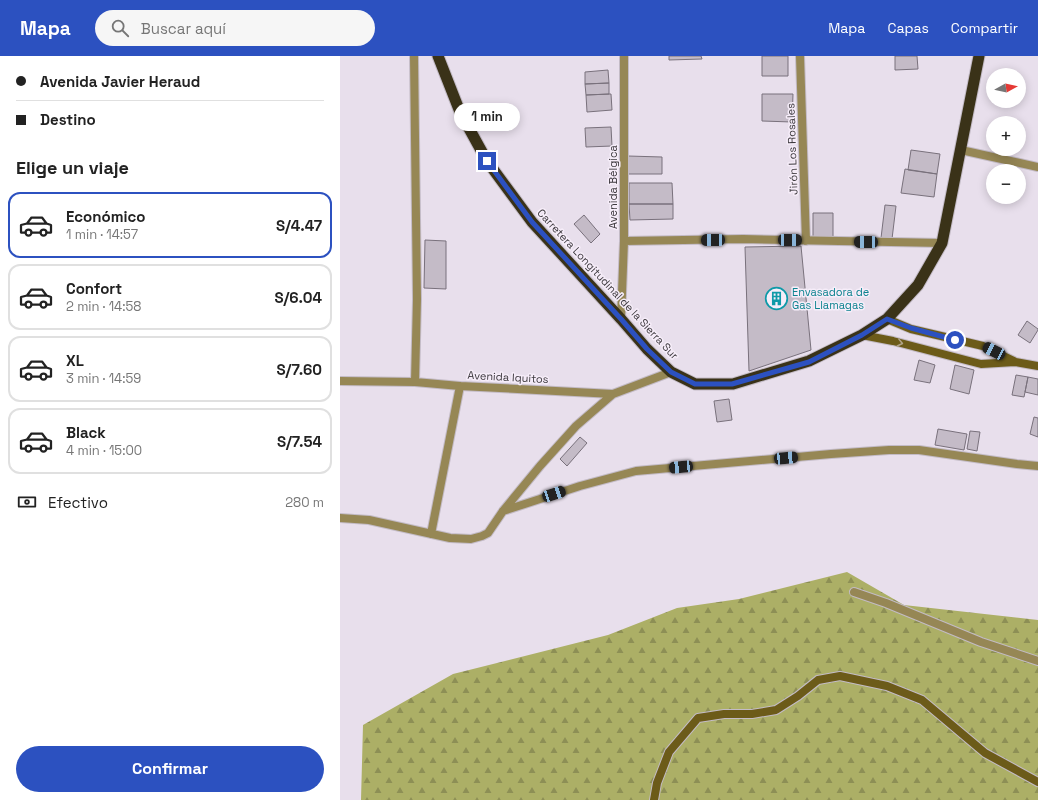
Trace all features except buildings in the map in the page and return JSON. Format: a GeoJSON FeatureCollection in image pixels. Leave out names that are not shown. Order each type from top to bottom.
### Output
{"type":"FeatureCollection","features":[{"type":"Feature","properties":{"kind":"highway","name":"Carretera Longitudinal de la Sierra Sur"},"geometry":{"type":"LineString","coordinates":[[438,56],[460,112],[487,161],[532,222],[647,349],[671,372],[695,384],[732,384],[809,362],[862,335],[887,319],[918,285],[942,243],[979,56]]}},
{"type":"Feature","properties":{"kind":"main road"},"geometry":{"type":"LineString","coordinates":[[887,319],[911,328],[983,346],[1014,362]]}},
{"type":"Feature","properties":{"kind":"main road"},"geometry":{"type":"LineString","coordinates":[[862,335],[892,341],[981,364],[1014,362],[1038,366]]}},
{"type":"Feature","properties":{"kind":"main road"},"geometry":{"type":"LineString","coordinates":[[654,800],[657,783],[669,752],[698,718],[724,714],[752,714],[776,710],[798,696],[818,680],[840,676],[887,686],[922,700],[985,753],[1038,782]]}},
{"type":"Feature","properties":{"kind":"street"},"geometry":{"type":"LineString","coordinates":[[414,56],[417,299],[415,382]]}},
{"type":"Feature","properties":{"kind":"street","name":"Avenida Bélgica"},"geometry":{"type":"LineString","coordinates":[[621,319],[624,241],[624,56]]}},
{"type":"Feature","properties":{"kind":"street","name":"Jirón Los Rosales"},"geometry":{"type":"LineString","coordinates":[[800,56],[806,241]]}},
{"type":"Feature","properties":{"kind":"street"},"geometry":{"type":"LineString","coordinates":[[961,150],[1038,167]]}},
{"type":"Feature","properties":{"kind":"street"},"geometry":{"type":"LineString","coordinates":[[624,241],[743,240],[942,243]]}},
{"type":"Feature","properties":{"kind":"street","name":"Avenida Iquitos"},"geometry":{"type":"LineString","coordinates":[[340,382],[415,382],[460,386],[613,394],[671,372]]}},
{"type":"Feature","properties":{"kind":"street"},"geometry":{"type":"LineString","coordinates":[[431,534],[460,386]]}},
{"type":"Feature","properties":{"kind":"street"},"geometry":{"type":"LineString","coordinates":[[340,518],[369,520],[450,538],[471,539],[482,536],[488,533],[503,511],[540,466],[576,426],[613,394]]}},
{"type":"Feature","properties":{"kind":"street"},"geometry":{"type":"LineString","coordinates":[[503,511],[580,486],[636,471],[831,454],[889,450],[920,450],[1038,466]]}},
{"type":"Feature","properties":{"kind":"street"},"geometry":{"type":"LineString","coordinates":[[854,592],[981,642],[1038,661]]}},
{"type":"Feature","properties":{"kind":"green space"},"geometry":{"type":"Polygon","coordinates":[[[847,572],[904,605],[1038,620],[1038,800],[361,800],[363,725],[453,674],[608,635],[677,608],[739,599],[847,572]]]}},
{"type":"Feature","properties":{"kind":"place","name":"Envasadora de Gas Llamagas"},"geometry":{"type":"Point","coordinates":[776,298]}},
{"type":"Feature","properties":{"kind":"route"},"geometry":{"type":"LineString","coordinates":[[487,161],[532,222],[647,349],[671,372],[695,384],[732,384],[809,362],[862,335],[887,319],[911,328],[955,340]]}}]}
